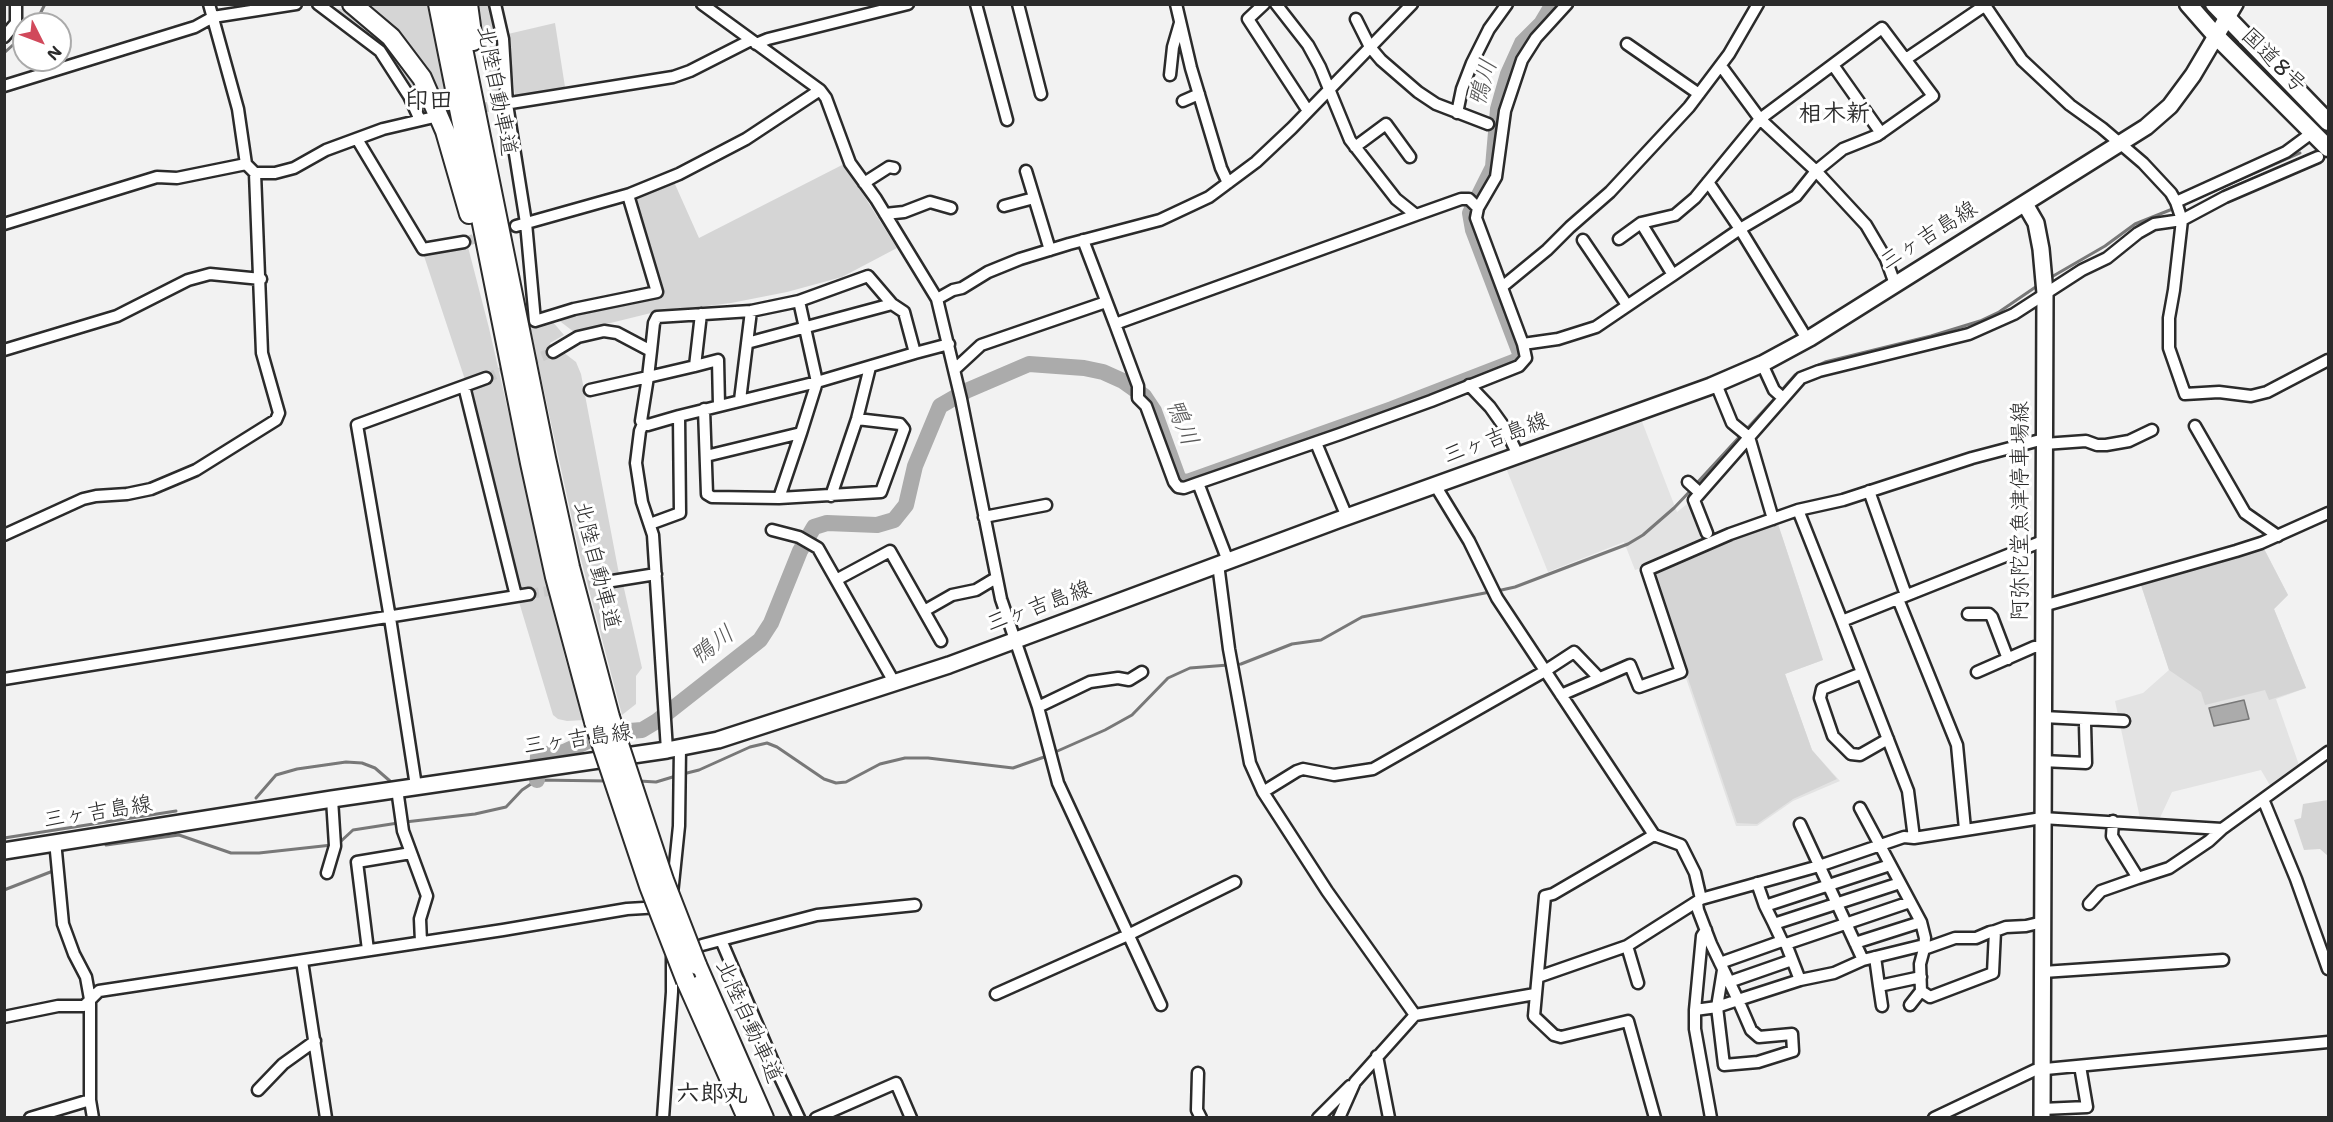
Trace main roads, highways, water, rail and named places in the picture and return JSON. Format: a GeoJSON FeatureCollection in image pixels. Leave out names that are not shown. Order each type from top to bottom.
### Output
{"type":"FeatureCollection","features":[{"type":"Feature","properties":{"kind":"highway"},"geometry":{"type":"LineString","coordinates":[[352,4],[380,26],[402,49],[422,78],[438,111],[459,178],[509,363]]}},
{"type":"Feature","properties":{"kind":"highway","name":"北陸自動車道"},"geometry":{"type":"LineString","coordinates":[[438,4],[509,363],[555,577],[602,719],[650,886],[686,981],[747,1118]]}},
{"type":"Feature","properties":{"kind":"highway","name":"北陸自動車道"},"geometry":{"type":"LineString","coordinates":[[454,4],[513,298],[602,719],[697,965],[764,1118]]}},
{"type":"Feature","properties":{"kind":"highway"},"geometry":{"type":"LineString","coordinates":[[468,4],[513,298]]}},
{"type":"Feature","properties":{"kind":"highway","name":"国道8号"},"geometry":{"type":"LineString","coordinates":[[2188,4],[2216,36],[2313,132],[2323,152]]}},
{"type":"Feature","properties":{"kind":"highway","name":"国道8号"},"geometry":{"type":"LineString","coordinates":[[2214,4],[2231,11],[2328,122]]}},
{"type":"Feature","properties":{"kind":"main road"},"geometry":{"type":"LineString","coordinates":[[2025,204],[2121,145],[2170,106],[2193,75],[2231,11]]}},
{"type":"Feature","properties":{"kind":"main road","name":"三ヶ吉島線"},"geometry":{"type":"LineString","coordinates":[[4,851],[416,786],[673,749],[718,740],[949,665],[1347,517],[1716,384],[1762,364],[1808,339],[2025,204]]}},
{"type":"Feature","properties":{"kind":"main road","name":"阿弥陀堂魚津停車場線"},"geometry":{"type":"LineString","coordinates":[[2025,204],[2036,223],[2042,249],[2045,293],[2042,1113]]}},
{"type":"Feature","properties":{"kind":"waterway"},"geometry":{"type":"LineString","coordinates":[[41,12],[45,4]]}},
{"type":"Feature","properties":{"kind":"waterway","name":"鴨川"},"geometry":{"type":"LineString","coordinates":[[537,780],[538,755],[564,752],[605,733],[642,730],[657,721],[760,640],[771,623],[800,551],[814,527],[827,523],[877,525],[894,520],[906,505],[915,466],[940,406],[966,391],[1029,364],[1084,368],[1103,372],[1123,381],[1144,396],[1154,411],[1179,480],[1187,482],[1392,409],[1516,361],[1521,356],[1473,230],[1470,213],[1493,167],[1498,109],[1508,74],[1522,43],[1541,24],[1553,4]]}},
{"type":"Feature","properties":{"kind":"waterway"},"geometry":{"type":"LineString","coordinates":[[4,53],[12,46]]}},
{"type":"Feature","properties":{"kind":"waterway"},"geometry":{"type":"LineString","coordinates":[[2187,203],[2300,153]]}},
{"type":"Feature","properties":{"kind":"waterway"},"geometry":{"type":"LineString","coordinates":[[2048,279],[2105,246],[2135,224],[2175,208]]}},
{"type":"Feature","properties":{"kind":"waterway"},"geometry":{"type":"LineString","coordinates":[[1812,368],[1825,362],[1931,336],[1980,321],[1999,312],[2040,284]]}},
{"type":"Feature","properties":{"kind":"waterway"},"geometry":{"type":"LineString","coordinates":[[1781,391],[1795,375],[1800,373]]}},
{"type":"Feature","properties":{"kind":"waterway"},"geometry":{"type":"LineString","coordinates":[[1696,484],[1777,396]]}},
{"type":"Feature","properties":{"kind":"waterway"},"geometry":{"type":"LineString","coordinates":[[1497,591],[1515,587],[1628,544],[1643,535],[1692,489]]}},
{"type":"Feature","properties":{"kind":"waterway"},"geometry":{"type":"LineString","coordinates":[[1053,753],[1105,730],[1132,715],[1168,678],[1190,668],[1241,664],[1292,644],[1321,640],[1362,617],[1490,592]]}},
{"type":"Feature","properties":{"kind":"waterway"},"geometry":{"type":"LineString","coordinates":[[683,774],[699,770],[750,747],[767,743],[777,747],[824,779],[836,783],[846,782],[880,764],[905,758],[928,758],[1013,768],[1047,756]]}},
{"type":"Feature","properties":{"kind":"waterway"},"geometry":{"type":"LineString","coordinates":[[256,798],[276,775],[297,769],[346,762],[362,763],[375,768],[390,781]]}},
{"type":"Feature","properties":{"kind":"waterway"},"geometry":{"type":"LineString","coordinates":[[639,781],[656,782],[676,776]]}},
{"type":"Feature","properties":{"kind":"waterway"},"geometry":{"type":"LineString","coordinates":[[405,822],[475,814],[506,807],[522,790],[537,780],[608,781]]}},
{"type":"Feature","properties":{"kind":"waterway"},"geometry":{"type":"LineString","coordinates":[[4,838],[176,811]]}},
{"type":"Feature","properties":{"kind":"waterway"},"geometry":{"type":"LineString","coordinates":[[339,843],[353,830],[398,823]]}},
{"type":"Feature","properties":{"kind":"waterway"},"geometry":{"type":"LineString","coordinates":[[106,845],[179,835],[231,853],[259,853],[332,845]]}},
{"type":"Feature","properties":{"kind":"waterway"},"geometry":{"type":"LineString","coordinates":[[4,890],[53,871]]}},
{"type":"Feature","properties":{"kind":"tunnel"},"geometry":{"type":"LineString","coordinates":[[434,117],[498,105]]}},
{"type":"Feature","properties":{"kind":"tunnel"},"geometry":{"type":"LineString","coordinates":[[464,242],[516,226]]}},
{"type":"Feature","properties":{"kind":"tunnel"},"geometry":{"type":"LineString","coordinates":[[486,378],[553,352]]}},
{"type":"Feature","properties":{"kind":"tunnel"},"geometry":{"type":"LineString","coordinates":[[529,594],[606,582]]}},
{"type":"Feature","properties":{"kind":"district","name":"印田"},"geometry":{"type":"Point","coordinates":[429,102]}},
{"type":"Feature","properties":{"kind":"district","name":"相木新"},"geometry":{"type":"Point","coordinates":[1834,115]}},
{"type":"Feature","properties":{"kind":"district","name":"六郎丸"},"geometry":{"type":"Point","coordinates":[712,1095]}}]}
